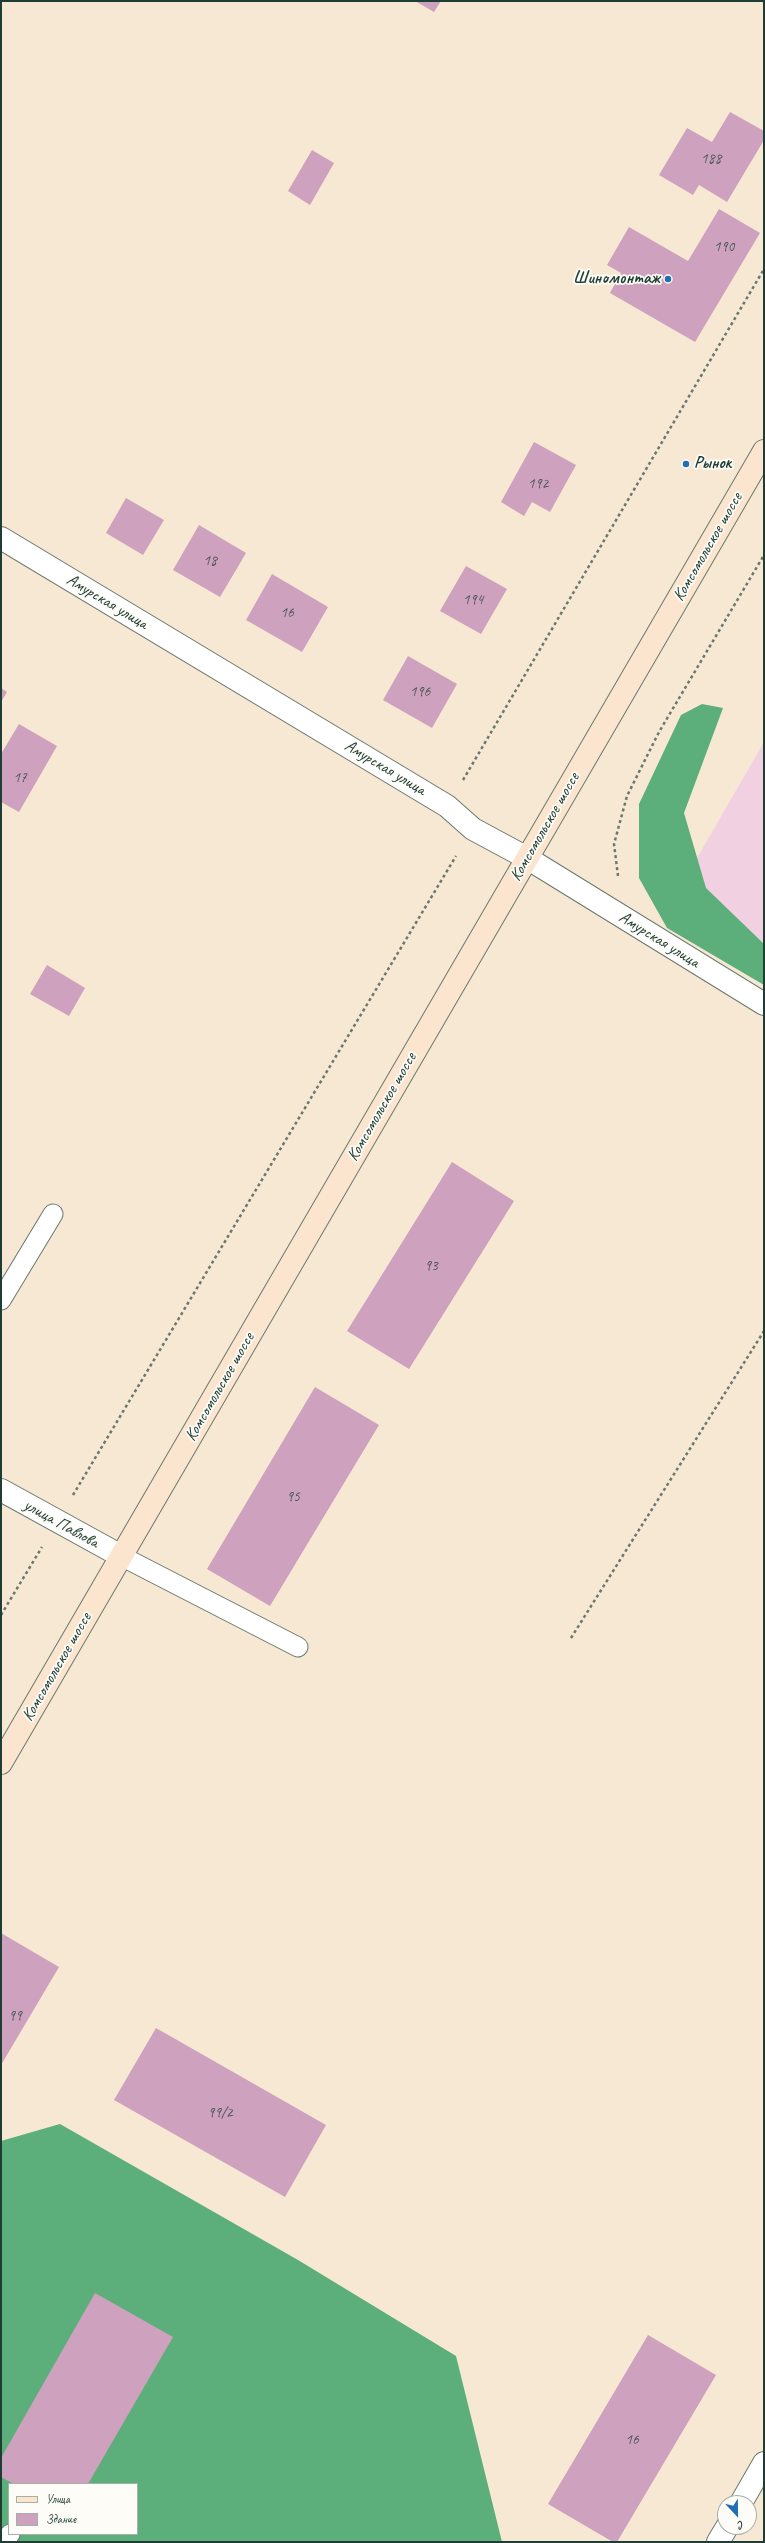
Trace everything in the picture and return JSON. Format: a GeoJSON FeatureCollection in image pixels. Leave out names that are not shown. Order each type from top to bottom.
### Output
{"type":"FeatureCollection","features":[{"type":"Feature","properties":{"kind":"main road","name":"Комсомольское шоссе"},"geometry":{"type":"LineString","coordinates":[[1,1763],[764,451]]}},
{"type":"Feature","properties":{"kind":"street","name":"Амурская улица"},"geometry":{"type":"LineString","coordinates":[[1,538],[447,806],[473,829],[527,858],[764,1004]]}},
{"type":"Feature","properties":{"kind":"street","name":"улица Павлова"},"geometry":{"type":"LineString","coordinates":[[1,1490],[121,1556]]}},
{"type":"Feature","properties":{"kind":"street"},"geometry":{"type":"LineString","coordinates":[[746,2495],[764,2463]]}},
{"type":"Feature","properties":{"kind":"lane"},"geometry":{"type":"LineString","coordinates":[[1,1300],[52,1214]]}},
{"type":"Feature","properties":{"kind":"lane"},"geometry":{"type":"LineString","coordinates":[[121,1556],[298,1647]]}},
{"type":"Feature","properties":{"kind":"path"},"geometry":{"type":"LineString","coordinates":[[447,806],[764,269]]}},
{"type":"Feature","properties":{"kind":"path"},"geometry":{"type":"LineString","coordinates":[[619,880],[614,844],[627,796],[659,732],[764,555]]}},
{"type":"Feature","properties":{"kind":"path"},"geometry":{"type":"LineString","coordinates":[[1,1615],[413,924],[473,829]]}},
{"type":"Feature","properties":{"kind":"path"},"geometry":{"type":"LineString","coordinates":[[571,1638],[764,1331]]}},
{"type":"Feature","properties":{"kind":"shaded area"},"geometry":{"type":"Polygon","coordinates":[[[764,742],[764,943],[678,891],[764,742]]]}},
{"type":"Feature","properties":{"kind":"green space"},"geometry":{"type":"Polygon","coordinates":[[[702,704],[723,708],[684,813],[706,888],[764,944],[764,985],[667,928],[639,878],[639,804],[681,715],[702,704]]]}},
{"type":"Feature","properties":{"kind":"green space"},"geometry":{"type":"Polygon","coordinates":[[[60,2124],[298,2260],[456,2356],[502,2542],[1,2542],[1,2141],[60,2124]]]}},
{"type":"Feature","properties":{"kind":"building"},"geometry":{"type":"Polygon","coordinates":[[[415,1],[441,1],[434,12],[415,1]]]}},
{"type":"Feature","properties":{"kind":"building"},"geometry":{"type":"Polygon","coordinates":[[[730,112],[764,131],[764,140],[727,202],[699,185],[693,195],[659,175],[687,128],[712,142],[730,112]]]}},
{"type":"Feature","properties":{"kind":"building"},"geometry":{"type":"Polygon","coordinates":[[[312,150],[334,163],[310,205],[288,191],[312,150]]]}},
{"type":"Feature","properties":{"kind":"building","name":"Шиномонтаж"},"geometry":{"type":"Polygon","coordinates":[[[719,209],[760,233],[695,342],[610,293],[621,273],[607,265],[629,227],[688,261],[719,209]]]}},
{"type":"Feature","properties":{"kind":"building"},"geometry":{"type":"Polygon","coordinates":[[[534,442],[576,465],[550,512],[532,502],[524,516],[501,502],[534,442]]]}},
{"type":"Feature","properties":{"kind":"building"},"geometry":{"type":"Polygon","coordinates":[[[126,498],[164,520],[143,555],[106,533],[126,498]]]}},
{"type":"Feature","properties":{"kind":"building"},"geometry":{"type":"Polygon","coordinates":[[[199,525],[246,553],[220,597],[173,570],[199,525]]]}},
{"type":"Feature","properties":{"kind":"building"},"geometry":{"type":"Polygon","coordinates":[[[466,566],[507,589],[481,634],[440,611],[466,566]]]}},
{"type":"Feature","properties":{"kind":"building"},"geometry":{"type":"Polygon","coordinates":[[[272,574],[328,607],[302,652],[246,620],[272,574]]]}},
{"type":"Feature","properties":{"kind":"building"},"geometry":{"type":"Polygon","coordinates":[[[408,656],[457,684],[432,728],[383,700],[408,656]]]}},
{"type":"Feature","properties":{"kind":"building"},"geometry":{"type":"Polygon","coordinates":[[[1,688],[7,692],[1,702],[1,688]]]}},
{"type":"Feature","properties":{"kind":"building"},"geometry":{"type":"Polygon","coordinates":[[[19,724],[57,746],[19,812],[1,802],[1,754],[19,724]]]}},
{"type":"Feature","properties":{"kind":"building"},"geometry":{"type":"Polygon","coordinates":[[[47,965],[85,988],[69,1016],[30,994],[47,965]]]}},
{"type":"Feature","properties":{"kind":"building"},"geometry":{"type":"Polygon","coordinates":[[[452,1162],[514,1201],[409,1369],[347,1331],[452,1162]]]}},
{"type":"Feature","properties":{"kind":"building"},"geometry":{"type":"Polygon","coordinates":[[[315,1387],[379,1425],[270,1606],[207,1569],[315,1387]]]}},
{"type":"Feature","properties":{"kind":"building"},"geometry":{"type":"Polygon","coordinates":[[[1,1933],[59,1967],[1,2065],[1,1933]]]}},
{"type":"Feature","properties":{"kind":"building"},"geometry":{"type":"Polygon","coordinates":[[[156,2028],[326,2125],[285,2197],[114,2100],[156,2028]]]}},
{"type":"Feature","properties":{"kind":"building"},"geometry":{"type":"Polygon","coordinates":[[[95,2293],[173,2337],[89,2483],[12,2483],[1,2477],[1,2458],[95,2293]]]}},
{"type":"Feature","properties":{"kind":"building"},"geometry":{"type":"Polygon","coordinates":[[[648,2335],[716,2375],[617,2542],[613,2542],[548,2504],[648,2335]]]}},
{"type":"Feature","properties":{"kind":"place","name":"Шиномонтаж"},"geometry":{"type":"Point","coordinates":[668,279]}},
{"type":"Feature","properties":{"kind":"place","name":"Рынок"},"geometry":{"type":"Point","coordinates":[686,464]}}]}
